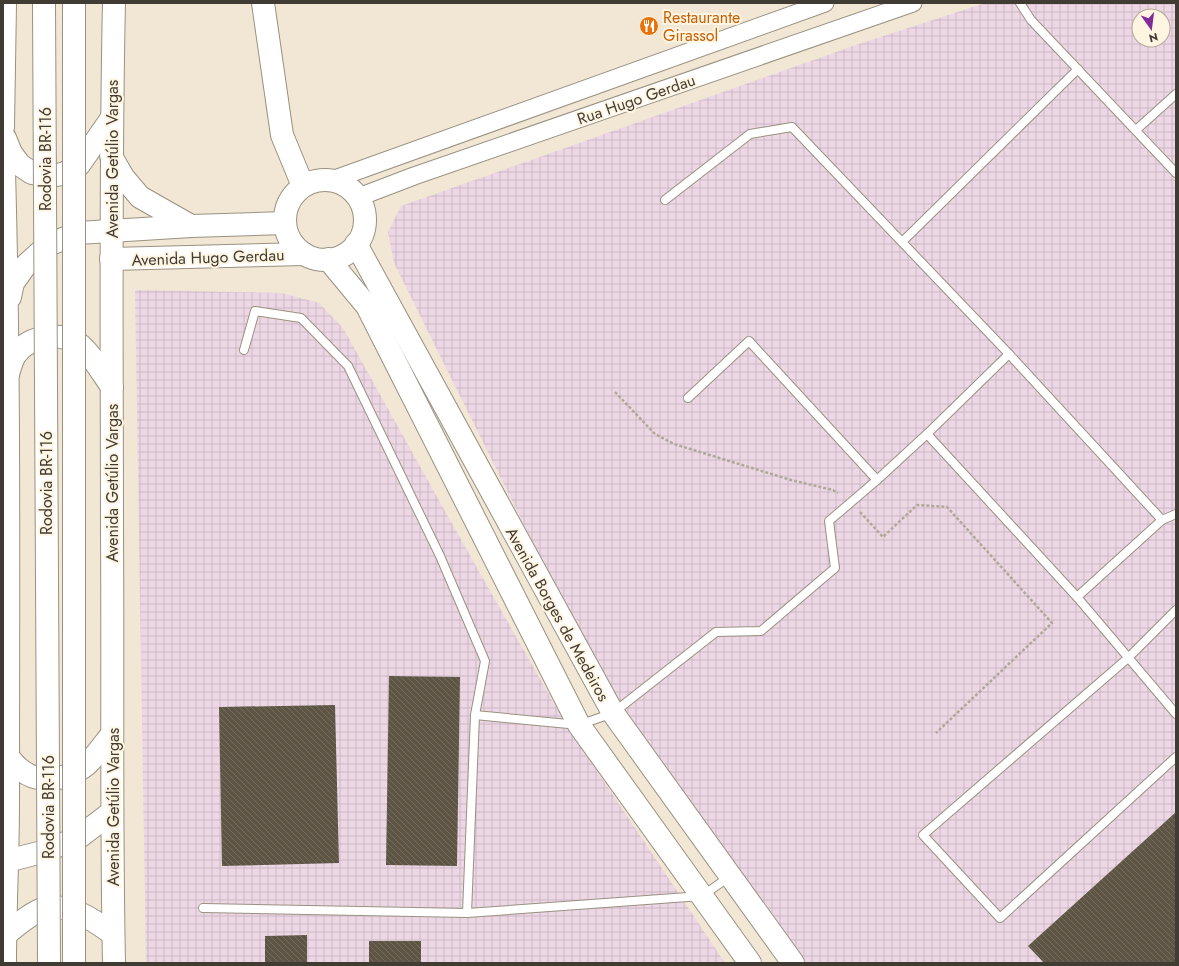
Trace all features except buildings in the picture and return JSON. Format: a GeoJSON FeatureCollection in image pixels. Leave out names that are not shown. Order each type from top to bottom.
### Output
{"type":"FeatureCollection","features":[{"type":"Feature","properties":{"kind":"main road"},"geometry":{"type":"LineString","coordinates":[[3,127],[5,3]]}},
{"type":"Feature","properties":{"kind":"main road","name":"Rodovia BR-116"},"geometry":{"type":"LineString","coordinates":[[44,3],[49,963]]}},
{"type":"Feature","properties":{"kind":"main road","name":"Rodovia BR-116"},"geometry":{"type":"LineString","coordinates":[[74,3],[74,963]]}},
{"type":"Feature","properties":{"kind":"main road","name":"Avenida Getúlio Vargas"},"geometry":{"type":"LineString","coordinates":[[114,3],[111,119],[112,812],[114,963]]}},
{"type":"Feature","properties":{"kind":"main road"},"geometry":{"type":"LineString","coordinates":[[263,3],[282,135],[303,186]]}},
{"type":"Feature","properties":{"kind":"main road"},"geometry":{"type":"LineString","coordinates":[[3,133],[11,153],[20,165],[32,173],[47,176],[63,174],[79,165],[111,119]]}},
{"type":"Feature","properties":{"kind":"main road"},"geometry":{"type":"LineString","coordinates":[[3,137],[7,314],[8,757],[5,862],[5,963]]}},
{"type":"Feature","properties":{"kind":"main road"},"geometry":{"type":"LineString","coordinates":[[111,156],[123,177],[140,197],[192,226]]}},
{"type":"Feature","properties":{"kind":"main road"},"geometry":{"type":"LineString","coordinates":[[332,180],[342,183],[351,189],[358,197],[364,209],[365,221],[362,234],[349,252],[328,260],[316,259],[304,254],[291,241],[285,223],[285,212],[295,193],[303,186],[312,182],[332,180]]}},
{"type":"Feature","properties":{"kind":"main road","name":"Avenida Hugo Gerdau"},"geometry":{"type":"LineString","coordinates":[[7,314],[13,283],[25,266],[48,246],[78,233],[192,226],[285,223]]}},
{"type":"Feature","properties":{"kind":"main road"},"geometry":{"type":"LineString","coordinates":[[212,258],[213,226]]}},
{"type":"Feature","properties":{"kind":"main road","name":"Avenida Borges de Medeiros"},"geometry":{"type":"LineString","coordinates":[[356,244],[613,713],[793,963]]}},
{"type":"Feature","properties":{"kind":"main road","name":"Avenida Hugo Gerdau"},"geometry":{"type":"LineString","coordinates":[[111,259],[212,258],[304,254]]}},
{"type":"Feature","properties":{"kind":"main road","name":"Avenida Borges de Medeiros"},"geometry":{"type":"LineString","coordinates":[[328,260],[367,306],[579,725],[750,963]]}},
{"type":"Feature","properties":{"kind":"main road"},"geometry":{"type":"LineString","coordinates":[[7,375],[16,354],[24,346],[36,340],[51,336],[64,338],[79,345],[92,357],[112,387]]}},
{"type":"Feature","properties":{"kind":"main road"},"geometry":{"type":"LineString","coordinates":[[8,757],[21,770],[32,777],[44,780],[56,779],[73,774],[87,764],[112,734]]}},
{"type":"Feature","properties":{"kind":"main road"},"geometry":{"type":"LineString","coordinates":[[5,862],[42,852],[78,838],[112,812]]}},
{"type":"Feature","properties":{"kind":"main road"},"geometry":{"type":"LineString","coordinates":[[5,935],[26,918],[45,908],[62,908],[91,919],[113,934]]}},
{"type":"Feature","properties":{"kind":"street","name":"Rua Hugo Gerdau"},"geometry":{"type":"LineString","coordinates":[[332,180],[825,3]]}},
{"type":"Feature","properties":{"kind":"street","name":"Rua Hugo Gerdau"},"geometry":{"type":"LineString","coordinates":[[358,197],[913,3]]}},
{"type":"Feature","properties":{"kind":"street"},"geometry":{"type":"LineString","coordinates":[[664,61],[675,86]]}},
{"type":"Feature","properties":{"kind":"street"},"geometry":{"type":"LineString","coordinates":[[473,130],[482,153]]}},
{"type":"Feature","properties":{"kind":"lane"},"geometry":{"type":"LineString","coordinates":[[1020,3],[1031,20],[1176,173]]}},
{"type":"Feature","properties":{"kind":"lane"},"geometry":{"type":"LineString","coordinates":[[902,242],[1078,69]]}},
{"type":"Feature","properties":{"kind":"lane"},"geometry":{"type":"LineString","coordinates":[[1136,130],[1176,94]]}},
{"type":"Feature","properties":{"kind":"lane"},"geometry":{"type":"LineString","coordinates":[[665,200],[750,134],[792,127],[1009,354],[1162,520]]}},
{"type":"Feature","properties":{"kind":"lane"},"geometry":{"type":"LineString","coordinates":[[244,350],[255,311],[301,318],[348,366],[440,556],[485,661],[475,715],[467,913]]}},
{"type":"Feature","properties":{"kind":"lane"},"geometry":{"type":"LineString","coordinates":[[688,398],[749,341],[877,480]]}},
{"type":"Feature","properties":{"kind":"lane"},"geometry":{"type":"LineString","coordinates":[[475,715],[579,725],[613,713],[716,632],[761,631],[835,568],[829,522],[927,434],[1009,354]]}},
{"type":"Feature","properties":{"kind":"lane"},"geometry":{"type":"LineString","coordinates":[[927,434],[1077,597],[1176,714]]}},
{"type":"Feature","properties":{"kind":"lane"},"geometry":{"type":"LineString","coordinates":[[1077,597],[1162,520],[1176,514]]}},
{"type":"Feature","properties":{"kind":"lane"},"geometry":{"type":"LineString","coordinates":[[1176,610],[1128,658],[923,835],[1000,918],[1176,758]]}},
{"type":"Feature","properties":{"kind":"lane"},"geometry":{"type":"LineString","coordinates":[[203,908],[467,913],[702,896],[730,876]]}},
{"type":"Feature","properties":{"kind":"path"},"geometry":{"type":"LineString","coordinates":[[615,392],[655,434],[674,444],[791,480],[833,490],[851,502]]}},
{"type":"Feature","properties":{"kind":"path"},"geometry":{"type":"LineString","coordinates":[[869,521],[883,537],[917,505],[947,508],[1052,623],[936,733]]}},
{"type":"Feature","properties":{"kind":"shaded area"},"geometry":{"type":"Polygon","coordinates":[[[985,3],[1176,3],[1176,963],[803,963],[602,682],[394,263],[388,232],[401,206],[856,45],[985,3]]]}},
{"type":"Feature","properties":{"kind":"shaded area"},"geometry":{"type":"Polygon","coordinates":[[[135,290],[282,293],[319,303],[343,328],[565,723],[725,963],[146,963],[135,290]]]}},
{"type":"Feature","properties":{"kind":"place","name":"Restaurante Girassol"},"geometry":{"type":"Point","coordinates":[649,26]}}]}
